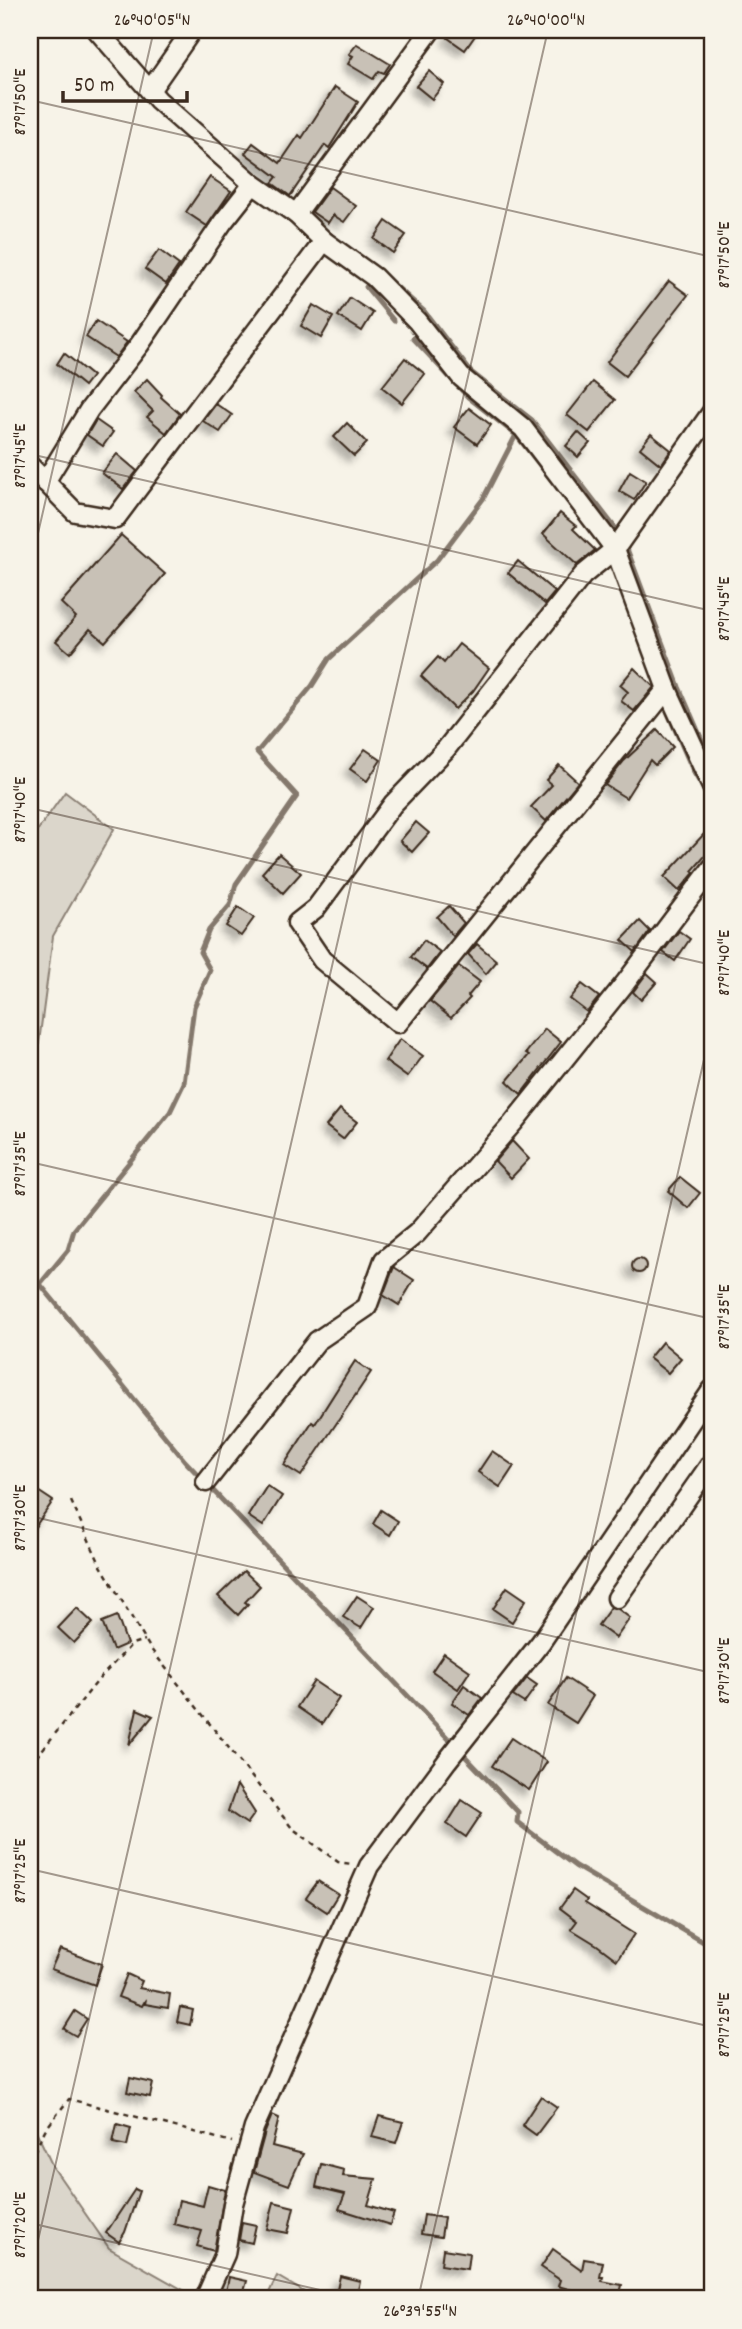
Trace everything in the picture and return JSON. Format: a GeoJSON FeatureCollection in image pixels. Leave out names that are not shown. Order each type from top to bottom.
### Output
{"type":"FeatureCollection","features":[{"type":"Feature","properties":{"kind":"street"},"geometry":{"type":"LineString","coordinates":[[97,30],[159,100],[253,184],[296,214],[324,241],[374,277],[416,321],[461,377],[523,428],[615,549],[667,689],[712,787]]}},
{"type":"Feature","properties":{"kind":"street"},"geometry":{"type":"LineString","coordinates":[[151,89],[192,30]]}},
{"type":"Feature","properties":{"kind":"street"},"geometry":{"type":"LineString","coordinates":[[296,214],[431,30]]}},
{"type":"Feature","properties":{"kind":"street"},"geometry":{"type":"LineString","coordinates":[[45,482],[89,410],[141,344],[223,222],[253,184]]}},
{"type":"Feature","properties":{"kind":"street"},"geometry":{"type":"LineString","coordinates":[[30,466],[75,512],[115,519],[324,241]]}},
{"type":"Feature","properties":{"kind":"street"},"geometry":{"type":"LineString","coordinates":[[667,689],[398,1023],[322,960],[297,923],[316,908],[393,804],[446,749],[583,575],[615,549],[712,412]]}},
{"type":"Feature","properties":{"kind":"street"},"geometry":{"type":"LineString","coordinates":[[206,1482],[317,1341],[366,1307],[384,1260],[416,1233],[513,1123],[626,982],[712,868]]}},
{"type":"Feature","properties":{"kind":"street"},"geometry":{"type":"LineString","coordinates":[[205,2299],[226,2255],[233,2204],[254,2128],[369,1866],[541,1642],[712,1390]]}},
{"type":"Feature","properties":{"kind":"street"},"geometry":{"type":"LineString","coordinates":[[618,1598],[712,1462]]}},
{"type":"Feature","properties":{"kind":"path"},"geometry":{"type":"LineString","coordinates":[[71,1500],[100,1564],[145,1640],[292,1828],[338,1861],[369,1866]]}},
{"type":"Feature","properties":{"kind":"path"},"geometry":{"type":"LineString","coordinates":[[30,1765],[100,1678],[132,1644],[145,1640]]}},
{"type":"Feature","properties":{"kind":"path"},"geometry":{"type":"LineString","coordinates":[[30,2160],[45,2130],[69,2099],[249,2146]]}},
{"type":"Feature","properties":{"kind":"shaded area"},"geometry":{"type":"Polygon","coordinates":[[[65,792],[114,829],[53,936],[38,1050],[30,1070],[30,841],[65,792]]]}},
{"type":"Feature","properties":{"kind":"shaded area"},"geometry":{"type":"Polygon","coordinates":[[[30,2118],[53,2167],[109,2248],[199,2299],[30,2299],[30,2118]]]}},
{"type":"Feature","properties":{"kind":"shaded area"},"geometry":{"type":"Polygon","coordinates":[[[277,2276],[316,2299],[266,2299],[277,2276]]]}},
{"type":"Feature","properties":{"kind":"building"},"geometry":{"type":"Polygon","coordinates":[[[454,30],[479,30],[465,50],[448,38],[454,30]]]}},
{"type":"Feature","properties":{"kind":"building"},"geometry":{"type":"Polygon","coordinates":[[[357,44],[390,64],[384,73],[379,71],[373,79],[348,64],[353,56],[349,54],[357,44]]]}},
{"type":"Feature","properties":{"kind":"building"},"geometry":{"type":"Polygon","coordinates":[[[429,71],[444,84],[432,99],[416,86],[429,71]]]}},
{"type":"Feature","properties":{"kind":"building"},"geometry":{"type":"Polygon","coordinates":[[[335,87],[358,102],[329,148],[325,145],[290,196],[272,183],[277,177],[245,153],[253,143],[280,163],[299,135],[302,138],[335,87]]]}},
{"type":"Feature","properties":{"kind":"building"},"geometry":{"type":"Polygon","coordinates":[[[210,177],[231,191],[207,226],[186,212],[210,177]]]}},
{"type":"Feature","properties":{"kind":"building"},"geometry":{"type":"Polygon","coordinates":[[[330,187],[356,206],[344,222],[333,215],[328,223],[312,212],[330,187]]]}},
{"type":"Feature","properties":{"kind":"building"},"geometry":{"type":"Polygon","coordinates":[[[386,221],[406,235],[393,253],[374,239],[386,221]]]}},
{"type":"Feature","properties":{"kind":"building"},"geometry":{"type":"Polygon","coordinates":[[[159,250],[179,265],[166,284],[145,269],[159,250]]]}},
{"type":"Feature","properties":{"kind":"building"},"geometry":{"type":"Polygon","coordinates":[[[669,281],[688,295],[625,376],[607,362],[669,281]]]}},
{"type":"Feature","properties":{"kind":"building"},"geometry":{"type":"Polygon","coordinates":[[[350,298],[373,313],[362,331],[338,316],[350,298]]]}},
{"type":"Feature","properties":{"kind":"building"},"geometry":{"type":"Polygon","coordinates":[[[313,305],[333,317],[321,338],[301,326],[313,305]]]}},
{"type":"Feature","properties":{"kind":"building"},"geometry":{"type":"Polygon","coordinates":[[[96,321],[127,342],[116,357],[86,337],[96,321]]]}},
{"type":"Feature","properties":{"kind":"building"},"geometry":{"type":"Polygon","coordinates":[[[64,353],[92,376],[84,386],[57,364],[64,353]]]}},
{"type":"Feature","properties":{"kind":"building"},"geometry":{"type":"Polygon","coordinates":[[[405,358],[425,374],[402,403],[382,387],[405,358]]]}},
{"type":"Feature","properties":{"kind":"building"},"geometry":{"type":"Polygon","coordinates":[[[147,379],[161,397],[180,414],[166,433],[147,417],[153,411],[134,392],[147,379]]]}},
{"type":"Feature","properties":{"kind":"building"},"geometry":{"type":"Polygon","coordinates":[[[593,382],[615,400],[589,432],[567,415],[593,382]]]}},
{"type":"Feature","properties":{"kind":"building"},"geometry":{"type":"Polygon","coordinates":[[[216,404],[232,415],[220,432],[203,421],[216,404]]]}},
{"type":"Feature","properties":{"kind":"building"},"geometry":{"type":"Polygon","coordinates":[[[469,408],[491,425],[477,444],[454,427],[469,408]]]}},
{"type":"Feature","properties":{"kind":"building"},"geometry":{"type":"Polygon","coordinates":[[[96,420],[113,432],[103,446],[87,435],[96,420]]]}},
{"type":"Feature","properties":{"kind":"building"},"geometry":{"type":"Polygon","coordinates":[[[347,423],[367,443],[354,456],[334,437],[347,423]]]}},
{"type":"Feature","properties":{"kind":"building"},"geometry":{"type":"Polygon","coordinates":[[[578,432],[590,443],[578,457],[566,446],[578,432]]]}},
{"type":"Feature","properties":{"kind":"building"},"geometry":{"type":"Polygon","coordinates":[[[651,434],[671,450],[661,465],[640,448],[651,434]]]}},
{"type":"Feature","properties":{"kind":"building"},"geometry":{"type":"Polygon","coordinates":[[[117,454],[137,471],[123,489],[102,473],[117,454]]]}},
{"type":"Feature","properties":{"kind":"building"},"geometry":{"type":"Polygon","coordinates":[[[630,471],[646,481],[634,500],[619,491],[630,471]]]}},
{"type":"Feature","properties":{"kind":"building"},"geometry":{"type":"Polygon","coordinates":[[[560,513],[576,526],[573,529],[595,550],[577,565],[543,534],[560,513]]]}},
{"type":"Feature","properties":{"kind":"building"},"geometry":{"type":"Polygon","coordinates":[[[121,535],[165,574],[105,642],[90,629],[70,653],[56,641],[76,617],[61,603],[121,535]]]}},
{"type":"Feature","properties":{"kind":"building"},"geometry":{"type":"Polygon","coordinates":[[[518,561],[555,592],[545,604],[508,573],[518,561]]]}},
{"type":"Feature","properties":{"kind":"building"},"geometry":{"type":"Polygon","coordinates":[[[459,644],[489,668],[473,691],[455,709],[421,676],[438,657],[444,663],[459,644]]]}},
{"type":"Feature","properties":{"kind":"building"},"geometry":{"type":"Polygon","coordinates":[[[634,668],[654,687],[634,711],[621,701],[628,692],[620,685],[634,668]]]}},
{"type":"Feature","properties":{"kind":"building"},"geometry":{"type":"Polygon","coordinates":[[[657,730],[673,747],[655,765],[650,760],[626,798],[605,785],[624,761],[657,730]]]}},
{"type":"Feature","properties":{"kind":"building"},"geometry":{"type":"Polygon","coordinates":[[[365,749],[381,760],[367,781],[350,769],[365,749]]]}},
{"type":"Feature","properties":{"kind":"building"},"geometry":{"type":"Polygon","coordinates":[[[559,765],[578,782],[546,821],[531,807],[552,785],[546,780],[559,765]]]}},
{"type":"Feature","properties":{"kind":"building"},"geometry":{"type":"Polygon","coordinates":[[[416,822],[429,833],[412,852],[400,841],[416,822]]]}},
{"type":"Feature","properties":{"kind":"building"},"geometry":{"type":"Polygon","coordinates":[[[704,834],[712,842],[712,848],[679,891],[664,877],[704,834]]]}},
{"type":"Feature","properties":{"kind":"building"},"geometry":{"type":"Polygon","coordinates":[[[279,854],[301,873],[283,893],[262,873],[279,854]]]}},
{"type":"Feature","properties":{"kind":"building"},"geometry":{"type":"Polygon","coordinates":[[[449,906],[464,923],[453,936],[437,917],[449,906]]]}},
{"type":"Feature","properties":{"kind":"building"},"geometry":{"type":"Polygon","coordinates":[[[238,907],[254,918],[241,936],[226,926],[238,907]]]}},
{"type":"Feature","properties":{"kind":"building"},"geometry":{"type":"Polygon","coordinates":[[[640,921],[650,931],[635,952],[622,940],[640,921]]]}},
{"type":"Feature","properties":{"kind":"building"},"geometry":{"type":"Polygon","coordinates":[[[679,931],[690,939],[675,961],[663,952],[679,931]]]}},
{"type":"Feature","properties":{"kind":"building"},"geometry":{"type":"Polygon","coordinates":[[[424,940],[440,952],[427,969],[411,957],[424,940]]]}},
{"type":"Feature","properties":{"kind":"building"},"geometry":{"type":"Polygon","coordinates":[[[477,944],[497,961],[486,974],[468,954],[477,944]]]}},
{"type":"Feature","properties":{"kind":"building"},"geometry":{"type":"Polygon","coordinates":[[[459,966],[480,982],[468,996],[470,998],[451,1018],[430,1001],[459,966]]]}},
{"type":"Feature","properties":{"kind":"building"},"geometry":{"type":"Polygon","coordinates":[[[647,973],[657,982],[641,1000],[633,992],[647,973]]]}},
{"type":"Feature","properties":{"kind":"building"},"geometry":{"type":"Polygon","coordinates":[[[582,984],[599,997],[587,1012],[570,999],[582,984]]]}},
{"type":"Feature","properties":{"kind":"building"},"geometry":{"type":"Polygon","coordinates":[[[545,1029],[561,1042],[521,1094],[507,1081],[529,1055],[526,1053],[545,1029]]]}},
{"type":"Feature","properties":{"kind":"building"},"geometry":{"type":"Polygon","coordinates":[[[400,1039],[423,1056],[407,1077],[385,1061],[400,1039]]]}},
{"type":"Feature","properties":{"kind":"building"},"geometry":{"type":"Polygon","coordinates":[[[340,1109],[357,1122],[343,1139],[326,1126],[340,1109]]]}},
{"type":"Feature","properties":{"kind":"building"},"geometry":{"type":"Polygon","coordinates":[[[512,1141],[529,1159],[511,1178],[495,1161],[512,1141]]]}},
{"type":"Feature","properties":{"kind":"building"},"geometry":{"type":"Polygon","coordinates":[[[680,1177],[700,1193],[688,1208],[668,1191],[680,1177]]]}},
{"type":"Feature","properties":{"kind":"building"},"geometry":{"type":"Polygon","coordinates":[[[639,1259],[644,1261],[644,1271],[639,1273],[634,1271],[632,1266],[634,1261],[639,1259]]]}},
{"type":"Feature","properties":{"kind":"building"},"geometry":{"type":"Polygon","coordinates":[[[394,1267],[414,1280],[399,1305],[383,1295],[394,1267]]]}},
{"type":"Feature","properties":{"kind":"building"},"geometry":{"type":"Polygon","coordinates":[[[662,1342],[681,1358],[668,1373],[649,1358],[662,1342]]]}},
{"type":"Feature","properties":{"kind":"building"},"geometry":{"type":"Polygon","coordinates":[[[355,1361],[371,1372],[301,1476],[284,1465],[312,1422],[315,1424],[355,1361]]]}},
{"type":"Feature","properties":{"kind":"building"},"geometry":{"type":"Polygon","coordinates":[[[492,1451],[514,1466],[500,1487],[478,1472],[492,1451]]]}},
{"type":"Feature","properties":{"kind":"building"},"geometry":{"type":"Polygon","coordinates":[[[267,1486],[282,1496],[263,1526],[248,1516],[267,1486]]]}},
{"type":"Feature","properties":{"kind":"building"},"geometry":{"type":"Polygon","coordinates":[[[38,1491],[53,1501],[30,1534],[30,1504],[38,1491]]]}},
{"type":"Feature","properties":{"kind":"building"},"geometry":{"type":"Polygon","coordinates":[[[381,1510],[398,1521],[390,1535],[373,1524],[381,1510]]]}},
{"type":"Feature","properties":{"kind":"building"},"geometry":{"type":"Polygon","coordinates":[[[244,1571],[260,1586],[245,1602],[248,1604],[238,1615],[218,1596],[244,1571]]]}},
{"type":"Feature","properties":{"kind":"building"},"geometry":{"type":"Polygon","coordinates":[[[507,1587],[526,1600],[512,1622],[493,1609],[507,1587]]]}},
{"type":"Feature","properties":{"kind":"building"},"geometry":{"type":"Polygon","coordinates":[[[357,1596],[374,1607],[361,1628],[343,1617],[357,1596]]]}},
{"type":"Feature","properties":{"kind":"building"},"geometry":{"type":"Polygon","coordinates":[[[611,1607],[630,1618],[616,1638],[598,1625],[611,1607]]]}},
{"type":"Feature","properties":{"kind":"building"},"geometry":{"type":"Polygon","coordinates":[[[77,1608],[93,1623],[74,1643],[58,1628],[77,1608]]]}},
{"type":"Feature","properties":{"kind":"building"},"geometry":{"type":"Polygon","coordinates":[[[117,1616],[127,1644],[113,1650],[102,1622],[117,1616]]]}},
{"type":"Feature","properties":{"kind":"building"},"geometry":{"type":"Polygon","coordinates":[[[444,1653],[470,1671],[458,1689],[432,1671],[444,1653]]]}},
{"type":"Feature","properties":{"kind":"building"},"geometry":{"type":"Polygon","coordinates":[[[527,1678],[537,1685],[524,1703],[513,1696],[527,1678]]]}},
{"type":"Feature","properties":{"kind":"building"},"geometry":{"type":"Polygon","coordinates":[[[566,1678],[593,1696],[576,1723],[548,1705],[566,1678]]]}},
{"type":"Feature","properties":{"kind":"building"},"geometry":{"type":"Polygon","coordinates":[[[314,1681],[339,1698],[322,1724],[297,1707],[314,1681]]]}},
{"type":"Feature","properties":{"kind":"building"},"geometry":{"type":"Polygon","coordinates":[[[464,1685],[482,1698],[469,1715],[452,1703],[464,1685]]]}},
{"type":"Feature","properties":{"kind":"building"},"geometry":{"type":"Polygon","coordinates":[[[137,1709],[153,1716],[129,1745],[137,1709]]]}},
{"type":"Feature","properties":{"kind":"building"},"geometry":{"type":"Polygon","coordinates":[[[511,1738],[547,1762],[529,1790],[492,1766],[511,1738]]]}},
{"type":"Feature","properties":{"kind":"building"},"geometry":{"type":"Polygon","coordinates":[[[237,1785],[255,1813],[247,1824],[228,1811],[237,1785]]]}},
{"type":"Feature","properties":{"kind":"building"},"geometry":{"type":"Polygon","coordinates":[[[462,1800],[482,1813],[466,1837],[447,1824],[462,1800]]]}},
{"type":"Feature","properties":{"kind":"building"},"geometry":{"type":"Polygon","coordinates":[[[318,1881],[338,1894],[327,1912],[306,1898],[318,1881]]]}},
{"type":"Feature","properties":{"kind":"building"},"geometry":{"type":"Polygon","coordinates":[[[573,1890],[587,1900],[585,1903],[634,1934],[617,1960],[571,1929],[577,1921],[560,1908],[573,1890]]]}},
{"type":"Feature","properties":{"kind":"building"},"geometry":{"type":"Polygon","coordinates":[[[60,1949],[102,1964],[95,1985],[51,1969],[60,1949]]]}},
{"type":"Feature","properties":{"kind":"building"},"geometry":{"type":"Polygon","coordinates":[[[127,1974],[142,1981],[139,1988],[170,1994],[168,2008],[145,2004],[146,1999],[142,2006],[118,1997],[127,1974]]]}},
{"type":"Feature","properties":{"kind":"building"},"geometry":{"type":"Polygon","coordinates":[[[180,2007],[193,2010],[190,2025],[177,2022],[180,2007]]]}},
{"type":"Feature","properties":{"kind":"building"},"geometry":{"type":"Polygon","coordinates":[[[75,2011],[87,2019],[76,2036],[64,2029],[75,2011]]]}},
{"type":"Feature","properties":{"kind":"building"},"geometry":{"type":"Polygon","coordinates":[[[130,2078],[153,2083],[150,2097],[127,2092],[130,2078]]]}},
{"type":"Feature","properties":{"kind":"building"},"geometry":{"type":"Polygon","coordinates":[[[541,2096],[557,2107],[536,2135],[522,2125],[541,2096]]]}},
{"type":"Feature","properties":{"kind":"building"},"geometry":{"type":"Polygon","coordinates":[[[272,2115],[279,2118],[272,2146],[303,2154],[289,2185],[254,2172],[272,2115]]]}},
{"type":"Feature","properties":{"kind":"building"},"geometry":{"type":"Polygon","coordinates":[[[379,2116],[403,2122],[396,2143],[372,2137],[379,2116]]]}},
{"type":"Feature","properties":{"kind":"building"},"geometry":{"type":"Polygon","coordinates":[[[117,2124],[131,2128],[127,2146],[113,2143],[117,2124]]]}},
{"type":"Feature","properties":{"kind":"building"},"geometry":{"type":"Polygon","coordinates":[[[321,2164],[344,2170],[343,2176],[376,2179],[368,2205],[394,2213],[390,2225],[339,2209],[345,2194],[316,2187],[321,2164]]]}},
{"type":"Feature","properties":{"kind":"building"},"geometry":{"type":"Polygon","coordinates":[[[208,2185],[225,2190],[214,2251],[197,2246],[202,2231],[174,2224],[179,2200],[203,2206],[208,2185]]]}},
{"type":"Feature","properties":{"kind":"building"},"geometry":{"type":"Polygon","coordinates":[[[135,2189],[139,2191],[119,2242],[106,2233],[135,2189]]]}},
{"type":"Feature","properties":{"kind":"building"},"geometry":{"type":"Polygon","coordinates":[[[274,2202],[294,2207],[288,2233],[267,2229],[274,2202]]]}},
{"type":"Feature","properties":{"kind":"building"},"geometry":{"type":"Polygon","coordinates":[[[424,2215],[444,2218],[441,2237],[421,2234],[424,2215]]]}},
{"type":"Feature","properties":{"kind":"building"},"geometry":{"type":"Polygon","coordinates":[[[242,2222],[256,2225],[252,2243],[239,2240],[242,2222]]]}},
{"type":"Feature","properties":{"kind":"building"},"geometry":{"type":"Polygon","coordinates":[[[443,2249],[469,2253],[467,2269],[441,2265],[443,2249]]]}},
{"type":"Feature","properties":{"kind":"building"},"geometry":{"type":"Polygon","coordinates":[[[553,2249],[582,2270],[584,2259],[603,2262],[600,2277],[603,2277],[602,2281],[622,2285],[619,2299],[578,2299],[579,2292],[558,2286],[560,2280],[541,2267],[553,2249]]]}},
{"type":"Feature","properties":{"kind":"building"},"geometry":{"type":"Polygon","coordinates":[[[340,2276],[360,2281],[356,2299],[336,2294],[340,2276]]]}},
{"type":"Feature","properties":{"kind":"building"},"geometry":{"type":"Polygon","coordinates":[[[229,2277],[247,2281],[242,2299],[225,2297],[229,2277]]]}},
{"type":"Feature","properties":{"kind":"waterway"},"geometry":{"type":"LineString","coordinates":[[85,30],[93,38]]}},
{"type":"Feature","properties":{"kind":"waterway"},"geometry":{"type":"LineString","coordinates":[[388,279],[424,311],[471,372],[532,420],[616,529]]}},
{"type":"Feature","properties":{"kind":"waterway"},"geometry":{"type":"LineString","coordinates":[[366,287],[394,321]]}},
{"type":"Feature","properties":{"kind":"waterway"},"geometry":{"type":"LineString","coordinates":[[413,338],[468,397],[516,435],[560,491]]}},
{"type":"Feature","properties":{"kind":"waterway"},"geometry":{"type":"LineString","coordinates":[[516,435],[483,499],[437,560],[329,659],[312,686],[257,752],[297,796],[236,884],[230,905],[209,930],[200,952],[210,970],[194,1007],[184,1083],[170,1112],[74,1230],[68,1250],[40,1284],[185,1461],[518,1812],[517,1822],[575,1866],[712,1947]]}},
{"type":"Feature","properties":{"kind":"waterway"},"geometry":{"type":"LineString","coordinates":[[627,549],[679,687],[712,763]]}},
{"type":"Feature","properties":{"kind":"waterway"},"geometry":{"type":"LineString","coordinates":[[663,702],[694,773],[712,803]]}}]}
